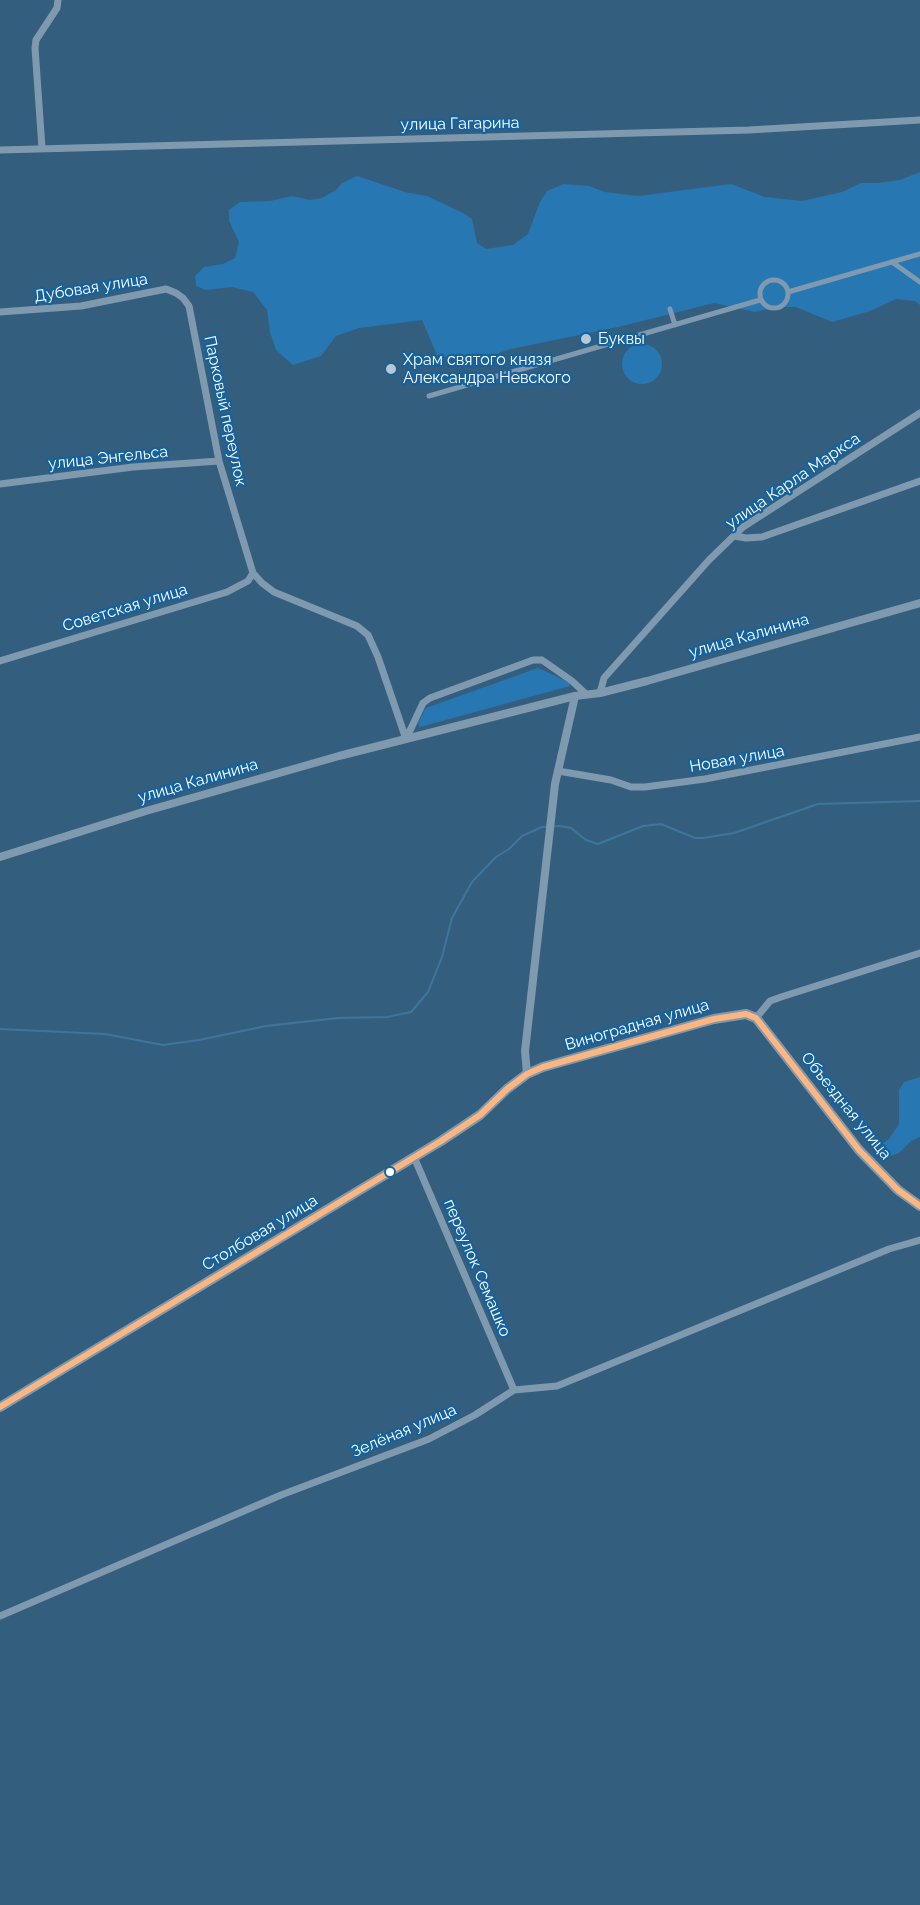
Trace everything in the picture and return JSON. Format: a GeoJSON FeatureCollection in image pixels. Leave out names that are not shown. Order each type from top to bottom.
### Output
{"type":"FeatureCollection","features":[{"type":"Feature","properties":{"kind":"main road","name":"Виноградная улица"},"geometry":{"type":"LineString","coordinates":[[527,1074],[543,1067],[714,1019],[746,1014],[756,1018]]}},
{"type":"Feature","properties":{"kind":"main road","name":"Объездная улица"},"geometry":{"type":"LineString","coordinates":[[756,1018],[859,1150],[898,1190],[920,1206]]}},
{"type":"Feature","properties":{"kind":"main road","name":"Столбовая улица"},"geometry":{"type":"LineString","coordinates":[[0,1407],[414,1157],[480,1115],[507,1089],[527,1074]]}},
{"type":"Feature","properties":{"kind":"street"},"geometry":{"type":"LineString","coordinates":[[42,148],[35,48],[36,40],[57,8],[58,0]]}},
{"type":"Feature","properties":{"kind":"street","name":"улица Гагарина"},"geometry":{"type":"LineString","coordinates":[[0,150],[749,130],[920,120]]}},
{"type":"Feature","properties":{"kind":"street"},"geometry":{"type":"LineString","coordinates":[[788,292],[920,254]]}},
{"type":"Feature","properties":{"kind":"street"},"geometry":{"type":"LineString","coordinates":[[891,262],[920,282]]}},
{"type":"Feature","properties":{"kind":"street"},"geometry":{"type":"LineString","coordinates":[[773,279],[780,280],[786,285],[788,292],[785,302],[776,308],[765,305],[760,300],[761,286],[773,279]]}},
{"type":"Feature","properties":{"kind":"street","name":"Дубовая улица"},"geometry":{"type":"LineString","coordinates":[[0,312],[81,306],[166,289],[176,292],[183,298]]}},
{"type":"Feature","properties":{"kind":"street","name":"Парковый переулок"},"geometry":{"type":"LineString","coordinates":[[183,298],[189,306],[219,461],[253,573]]}},
{"type":"Feature","properties":{"kind":"street"},"geometry":{"type":"LineString","coordinates":[[429,396],[760,300]]}},
{"type":"Feature","properties":{"kind":"street"},"geometry":{"type":"LineString","coordinates":[[670,309],[675,325]]}},
{"type":"Feature","properties":{"kind":"street"},"geometry":{"type":"LineString","coordinates":[[635,336],[637,344]]}},
{"type":"Feature","properties":{"kind":"street"},"geometry":{"type":"LineString","coordinates":[[567,356],[569,364]]}},
{"type":"Feature","properties":{"kind":"street","name":"улица Карла Маркса"},"geometry":{"type":"LineString","coordinates":[[600,693],[604,678],[709,560],[743,527],[920,413]]}},
{"type":"Feature","properties":{"kind":"street","name":"улица Энгельса"},"geometry":{"type":"LineString","coordinates":[[0,484],[133,467],[219,461]]}},
{"type":"Feature","properties":{"kind":"street"},"geometry":{"type":"LineString","coordinates":[[734,536],[762,537],[920,481]]}},
{"type":"Feature","properties":{"kind":"street"},"geometry":{"type":"LineString","coordinates":[[253,573],[262,584],[274,592],[357,626],[368,635],[378,657],[406,739]]}},
{"type":"Feature","properties":{"kind":"street","name":"Советская улица"},"geometry":{"type":"LineString","coordinates":[[0,661],[227,592],[248,581],[253,573]]}},
{"type":"Feature","properties":{"kind":"street","name":"улица Калинина"},"geometry":{"type":"LineString","coordinates":[[0,857],[146,811],[406,739],[576,696],[600,693],[920,603]]}},
{"type":"Feature","properties":{"kind":"street"},"geometry":{"type":"LineString","coordinates":[[406,739],[423,703],[430,698],[533,660],[542,660],[586,694]]}},
{"type":"Feature","properties":{"kind":"street"},"geometry":{"type":"LineString","coordinates":[[527,1074],[525,1051],[549,836],[558,771],[576,696]]}},
{"type":"Feature","properties":{"kind":"street","name":"Новая улица"},"geometry":{"type":"LineString","coordinates":[[558,771],[611,780],[631,787],[645,787],[705,779],[920,737]]}},
{"type":"Feature","properties":{"kind":"street"},"geometry":{"type":"LineString","coordinates":[[756,1018],[770,1001],[920,953]]}},
{"type":"Feature","properties":{"kind":"street","name":"переулок Семашко"},"geometry":{"type":"LineString","coordinates":[[414,1157],[514,1390]]}},
{"type":"Feature","properties":{"kind":"street","name":"Зелёная улица"},"geometry":{"type":"LineString","coordinates":[[0,1616],[280,1495],[429,1439],[475,1415],[514,1390],[557,1386],[889,1249],[920,1240]]}},
{"type":"Feature","properties":{"kind":"shaded area"},"geometry":{"type":"Polygon","coordinates":[[[920,172],[920,305],[915,301],[896,299],[870,311],[832,322],[796,307],[778,307],[755,312],[714,303],[618,327],[511,349],[471,362],[437,355],[422,320],[359,328],[336,336],[321,356],[293,365],[276,350],[270,332],[267,310],[253,292],[232,287],[206,290],[196,286],[195,276],[204,267],[223,264],[235,258],[239,242],[229,221],[229,210],[240,202],[270,201],[292,196],[310,200],[322,198],[336,190],[342,183],[357,176],[405,192],[427,196],[463,213],[472,219],[477,243],[486,249],[513,245],[528,234],[540,202],[547,191],[564,184],[589,186],[605,192],[638,196],[731,184],[765,197],[802,201],[842,192],[861,183],[900,180],[920,172]]]}},
{"type":"Feature","properties":{"kind":"shaded area"},"geometry":{"type":"Polygon","coordinates":[[[642,344],[656,350],[662,364],[656,378],[642,384],[628,378],[622,364],[628,350],[642,344]]]}},
{"type":"Feature","properties":{"kind":"shaded area"},"geometry":{"type":"Polygon","coordinates":[[[538,668],[570,683],[570,686],[420,727],[418,723],[426,708],[538,668]]]}},
{"type":"Feature","properties":{"kind":"shaded area"},"geometry":{"type":"Polygon","coordinates":[[[920,1077],[920,1137],[911,1141],[899,1153],[887,1157],[881,1155],[878,1147],[889,1139],[899,1124],[899,1090],[904,1082],[920,1077]]]}},
{"type":"Feature","properties":{"kind":"waterway"},"geometry":{"type":"LineString","coordinates":[[0,1029],[105,1034],[163,1045],[266,1026],[338,1018],[387,1017],[411,1012],[428,992],[442,957],[452,918],[472,882],[496,857],[509,849],[522,836],[542,827],[571,828],[586,840],[598,844],[643,826],[661,824],[695,838],[703,838],[734,833],[818,804],[920,801]]}},
{"type":"Feature","properties":{"kind":"transit line"},"geometry":{"type":"LineString","coordinates":[[0,1407],[441,1141],[480,1115],[507,1089],[527,1074],[543,1067],[714,1019],[746,1014],[756,1018],[859,1150],[898,1190],[920,1206]]}},
{"type":"Feature","properties":{"kind":"place","name":"Буквы"},"geometry":{"type":"Point","coordinates":[586,339]}},
{"type":"Feature","properties":{"kind":"place","name":"Храм святого князя Александра Невского"},"geometry":{"type":"Point","coordinates":[391,369]}}]}
